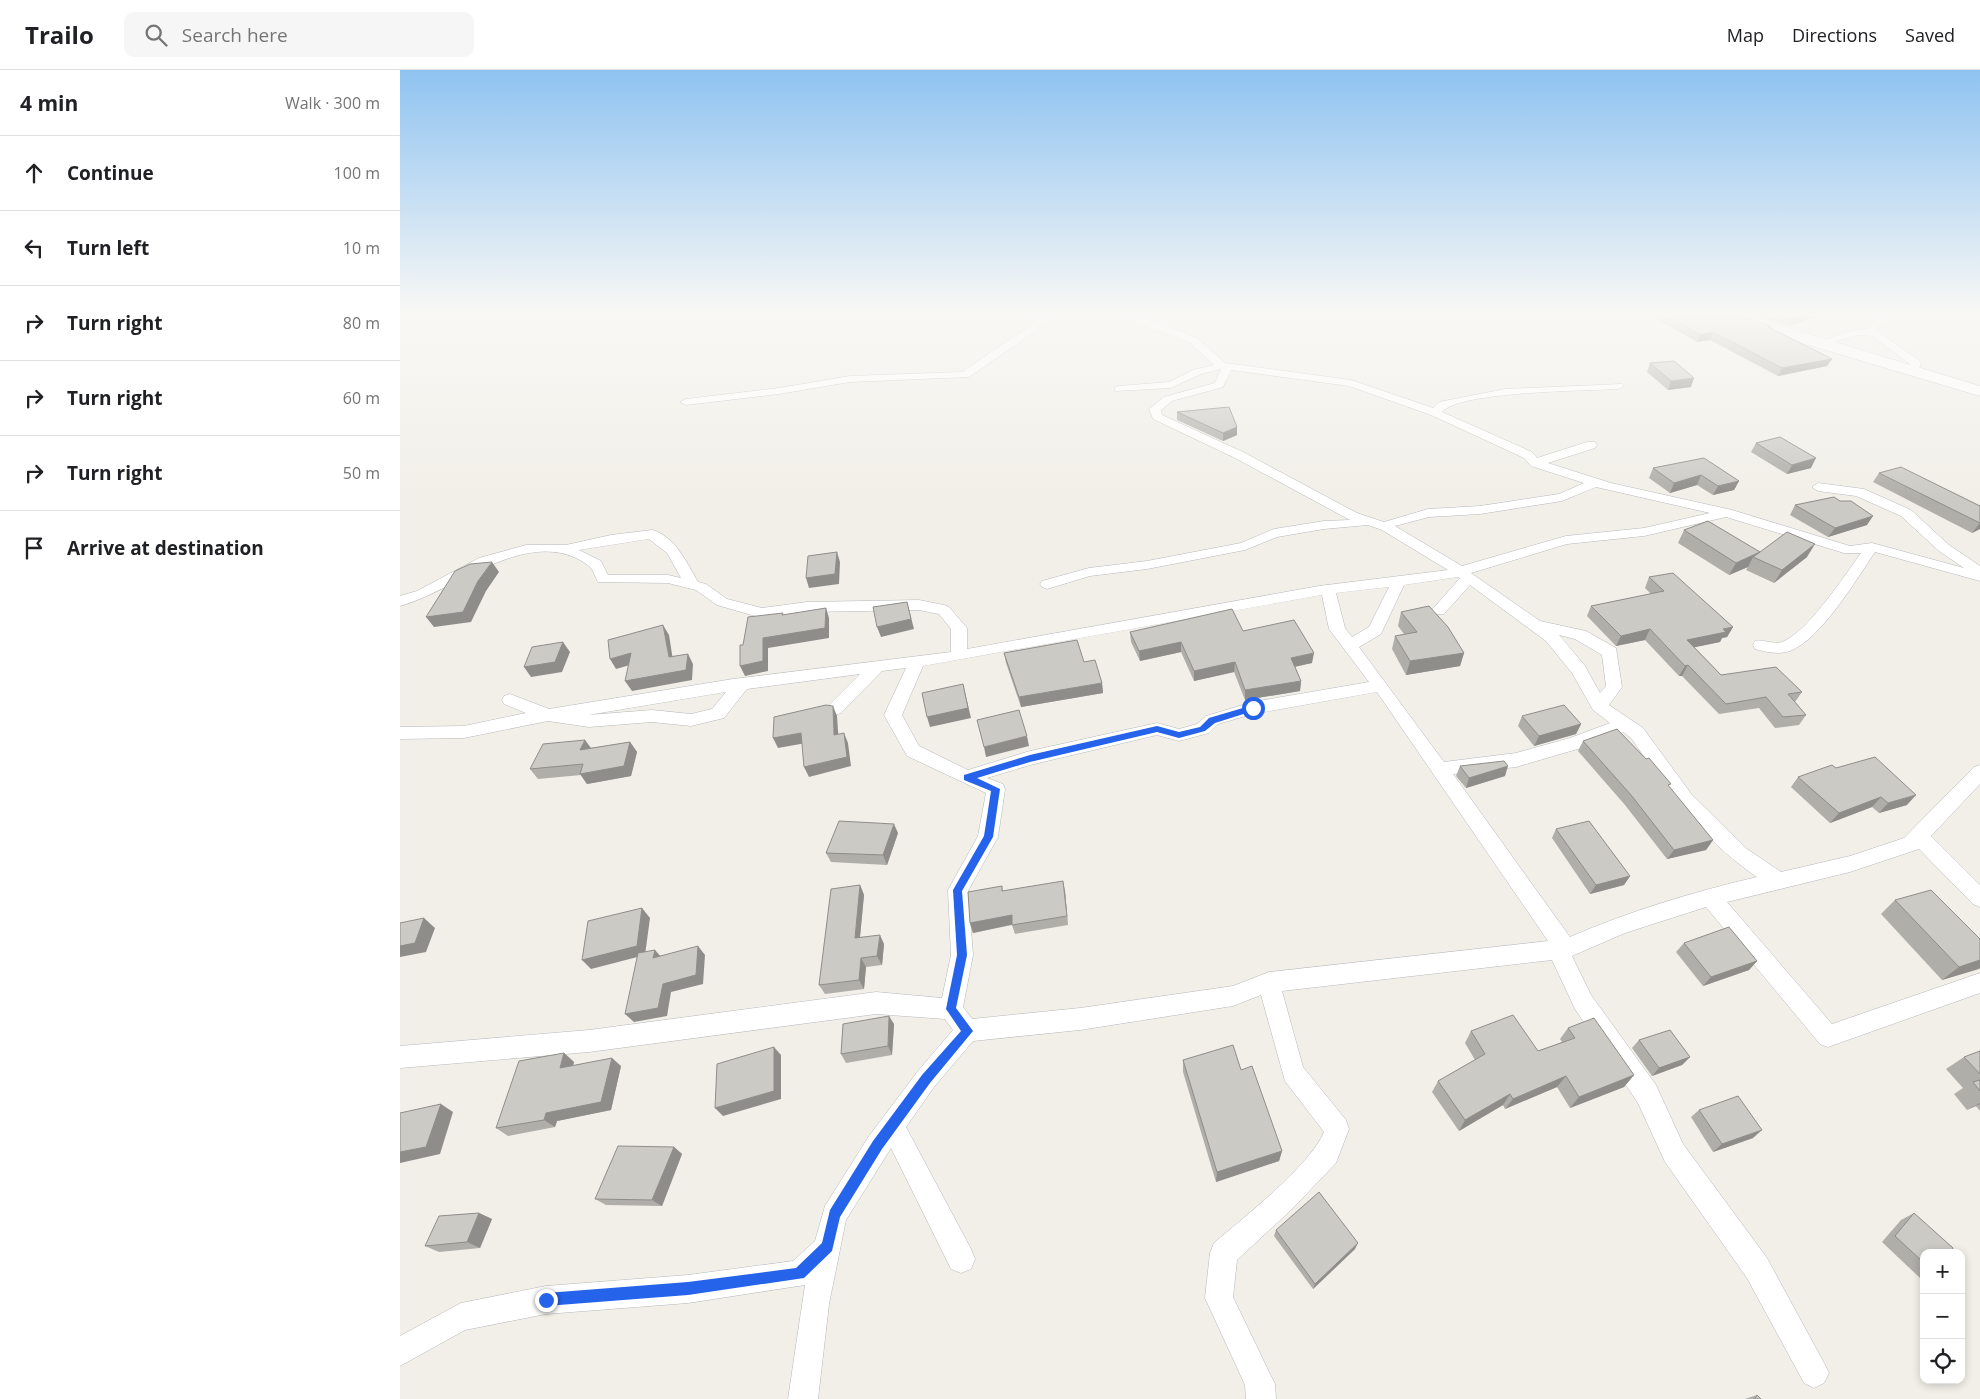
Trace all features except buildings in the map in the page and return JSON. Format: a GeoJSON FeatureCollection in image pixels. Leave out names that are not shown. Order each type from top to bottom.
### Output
{"type":"FeatureCollection","features":[{"type":"Feature","properties":{"kind":"street"},"geometry":{"type":"LineString","coordinates":[[686,402],[779,391],[850,379],[964,375]]}},
{"type":"Feature","properties":{"kind":"street"},"geometry":{"type":"LineString","coordinates":[[1119,389],[1171,385],[1191,375]]}},
{"type":"Feature","properties":{"kind":"street"},"geometry":{"type":"LineString","coordinates":[[1222,375],[1219,385],[1168,399],[1155,409],[1157,417],[1239,455],[1352,516],[1387,527],[1464,574],[1552,637],[1580,670],[1599,706],[1637,733],[1686,800],[1740,855],[1779,881]]}},
{"type":"Feature","properties":{"kind":"street"},"geometry":{"type":"LineString","coordinates":[[1292,375],[1351,383],[1435,413],[1528,456],[1535,463],[1596,482],[1727,513],[1849,550],[1872,547],[1980,575]]}},
{"type":"Feature","properties":{"kind":"street"},"geometry":{"type":"LineString","coordinates":[[1928,375],[1980,391]]}},
{"type":"Feature","properties":{"kind":"street"},"geometry":{"type":"LineString","coordinates":[[1435,413],[1443,404],[1466,398],[1505,392],[1618,386]]}},
{"type":"Feature","properties":{"kind":"street"},"geometry":{"type":"LineString","coordinates":[[1535,463],[1591,445]]}},
{"type":"Feature","properties":{"kind":"street"},"geometry":{"type":"LineString","coordinates":[[1387,527],[1390,523],[1428,512],[1480,510],[1562,497],[1596,482]]}},
{"type":"Feature","properties":{"kind":"street"},"geometry":{"type":"LineString","coordinates":[[1818,487],[1859,492],[1906,513],[1944,548],[1980,575]]}},
{"type":"Feature","properties":{"kind":"street"},"geometry":{"type":"LineString","coordinates":[[400,733],[464,732],[548,715],[742,684],[958,656],[1328,590],[1464,574],[1566,540],[1644,532],[1727,513]]}},
{"type":"Feature","properties":{"kind":"street"},"geometry":{"type":"LineString","coordinates":[[1047,584],[1089,572],[1147,566],[1245,546],[1274,533],[1324,525],[1371,522]]}},
{"type":"Feature","properties":{"kind":"street"},"geometry":{"type":"LineString","coordinates":[[400,601],[422,594],[484,561],[531,548],[566,549],[611,539],[652,534],[673,551],[693,585]]}},
{"type":"Feature","properties":{"kind":"street"},"geometry":{"type":"LineString","coordinates":[[1761,645],[1784,647],[1802,635],[1842,589],[1872,547]]}},
{"type":"Feature","properties":{"kind":"street"},"geometry":{"type":"LineString","coordinates":[[566,549],[596,564],[603,578],[668,579],[701,586],[722,602],[762,613],[807,607],[919,605],[944,610],[959,628],[958,656]]}},
{"type":"Feature","properties":{"kind":"street"},"geometry":{"type":"LineString","coordinates":[[1439,611],[1464,574]]}},
{"type":"Feature","properties":{"kind":"street"},"geometry":{"type":"LineString","coordinates":[[1350,645],[1376,630],[1399,581]]}},
{"type":"Feature","properties":{"kind":"street"},"geometry":{"type":"LineString","coordinates":[[1328,590],[1337,629],[1381,686],[1562,949],[1583,1002],[1647,1094],[1674,1152],[1757,1268],[1814,1373]]}},
{"type":"Feature","properties":{"kind":"street"},"geometry":{"type":"LineString","coordinates":[[1533,624],[1580,636],[1610,652],[1614,687],[1599,706]]}},
{"type":"Feature","properties":{"kind":"street"},"geometry":{"type":"LineString","coordinates":[[917,662],[893,715],[913,751],[967,778],[996,789],[988,837],[958,890],[962,955],[951,1009],[967,1031]]}},
{"type":"Feature","properties":{"kind":"street"},"geometry":{"type":"LineString","coordinates":[[835,709],[877,667]]}},
{"type":"Feature","properties":{"kind":"street"},"geometry":{"type":"LineString","coordinates":[[510,700],[548,715],[589,721],[652,716],[692,720],[718,714],[742,684]]}},
{"type":"Feature","properties":{"kind":"street"},"geometry":{"type":"LineString","coordinates":[[967,778],[1030,758],[1157,729],[1179,735],[1203,729],[1212,720],[1253,708],[1381,686]]}},
{"type":"Feature","properties":{"kind":"street"},"geometry":{"type":"LineString","coordinates":[[1439,769],[1516,760],[1574,743],[1624,724]]}},
{"type":"Feature","properties":{"kind":"street"},"geometry":{"type":"LineString","coordinates":[[802,1399],[815,1304],[834,1215],[892,1126],[926,1079],[967,1031],[1080,1019],[1232,996],[1269,982],[1562,949],[1620,925],[1710,897],[1850,864],[1912,844],[1980,772]]}},
{"type":"Feature","properties":{"kind":"street"},"geometry":{"type":"LineString","coordinates":[[1919,836],[1980,898]]}},
{"type":"Feature","properties":{"kind":"street"},"geometry":{"type":"LineString","coordinates":[[1710,897],[1828,1036],[1980,983]]}},
{"type":"Feature","properties":{"kind":"street"},"geometry":{"type":"LineString","coordinates":[[1261,1399],[1260,1384],[1219,1298],[1224,1253],[1283,1200],[1327,1154],[1337,1129],[1293,1072],[1269,982]]}},
{"type":"Feature","properties":{"kind":"street"},"geometry":{"type":"LineString","coordinates":[[400,1057],[589,1041],[876,1002],[951,1009]]}},
{"type":"Feature","properties":{"kind":"street"},"geometry":{"type":"LineString","coordinates":[[892,1126],[961,1259]]}},
{"type":"Feature","properties":{"kind":"street"},"geometry":{"type":"LineString","coordinates":[[400,1352],[461,1317],[546,1300],[688,1289],[799,1274],[828,1247]]}},
{"type":"Feature","properties":{"kind":"route"},"geometry":{"type":"LineString","coordinates":[[546,1300],[688,1289],[799,1274],[828,1247],[834,1215],[878,1145],[926,1079],[967,1031],[951,1009],[962,955],[958,890],[988,837],[996,789],[967,778],[1030,758],[1157,729],[1179,735],[1203,729],[1212,720],[1253,708]]}}]}
